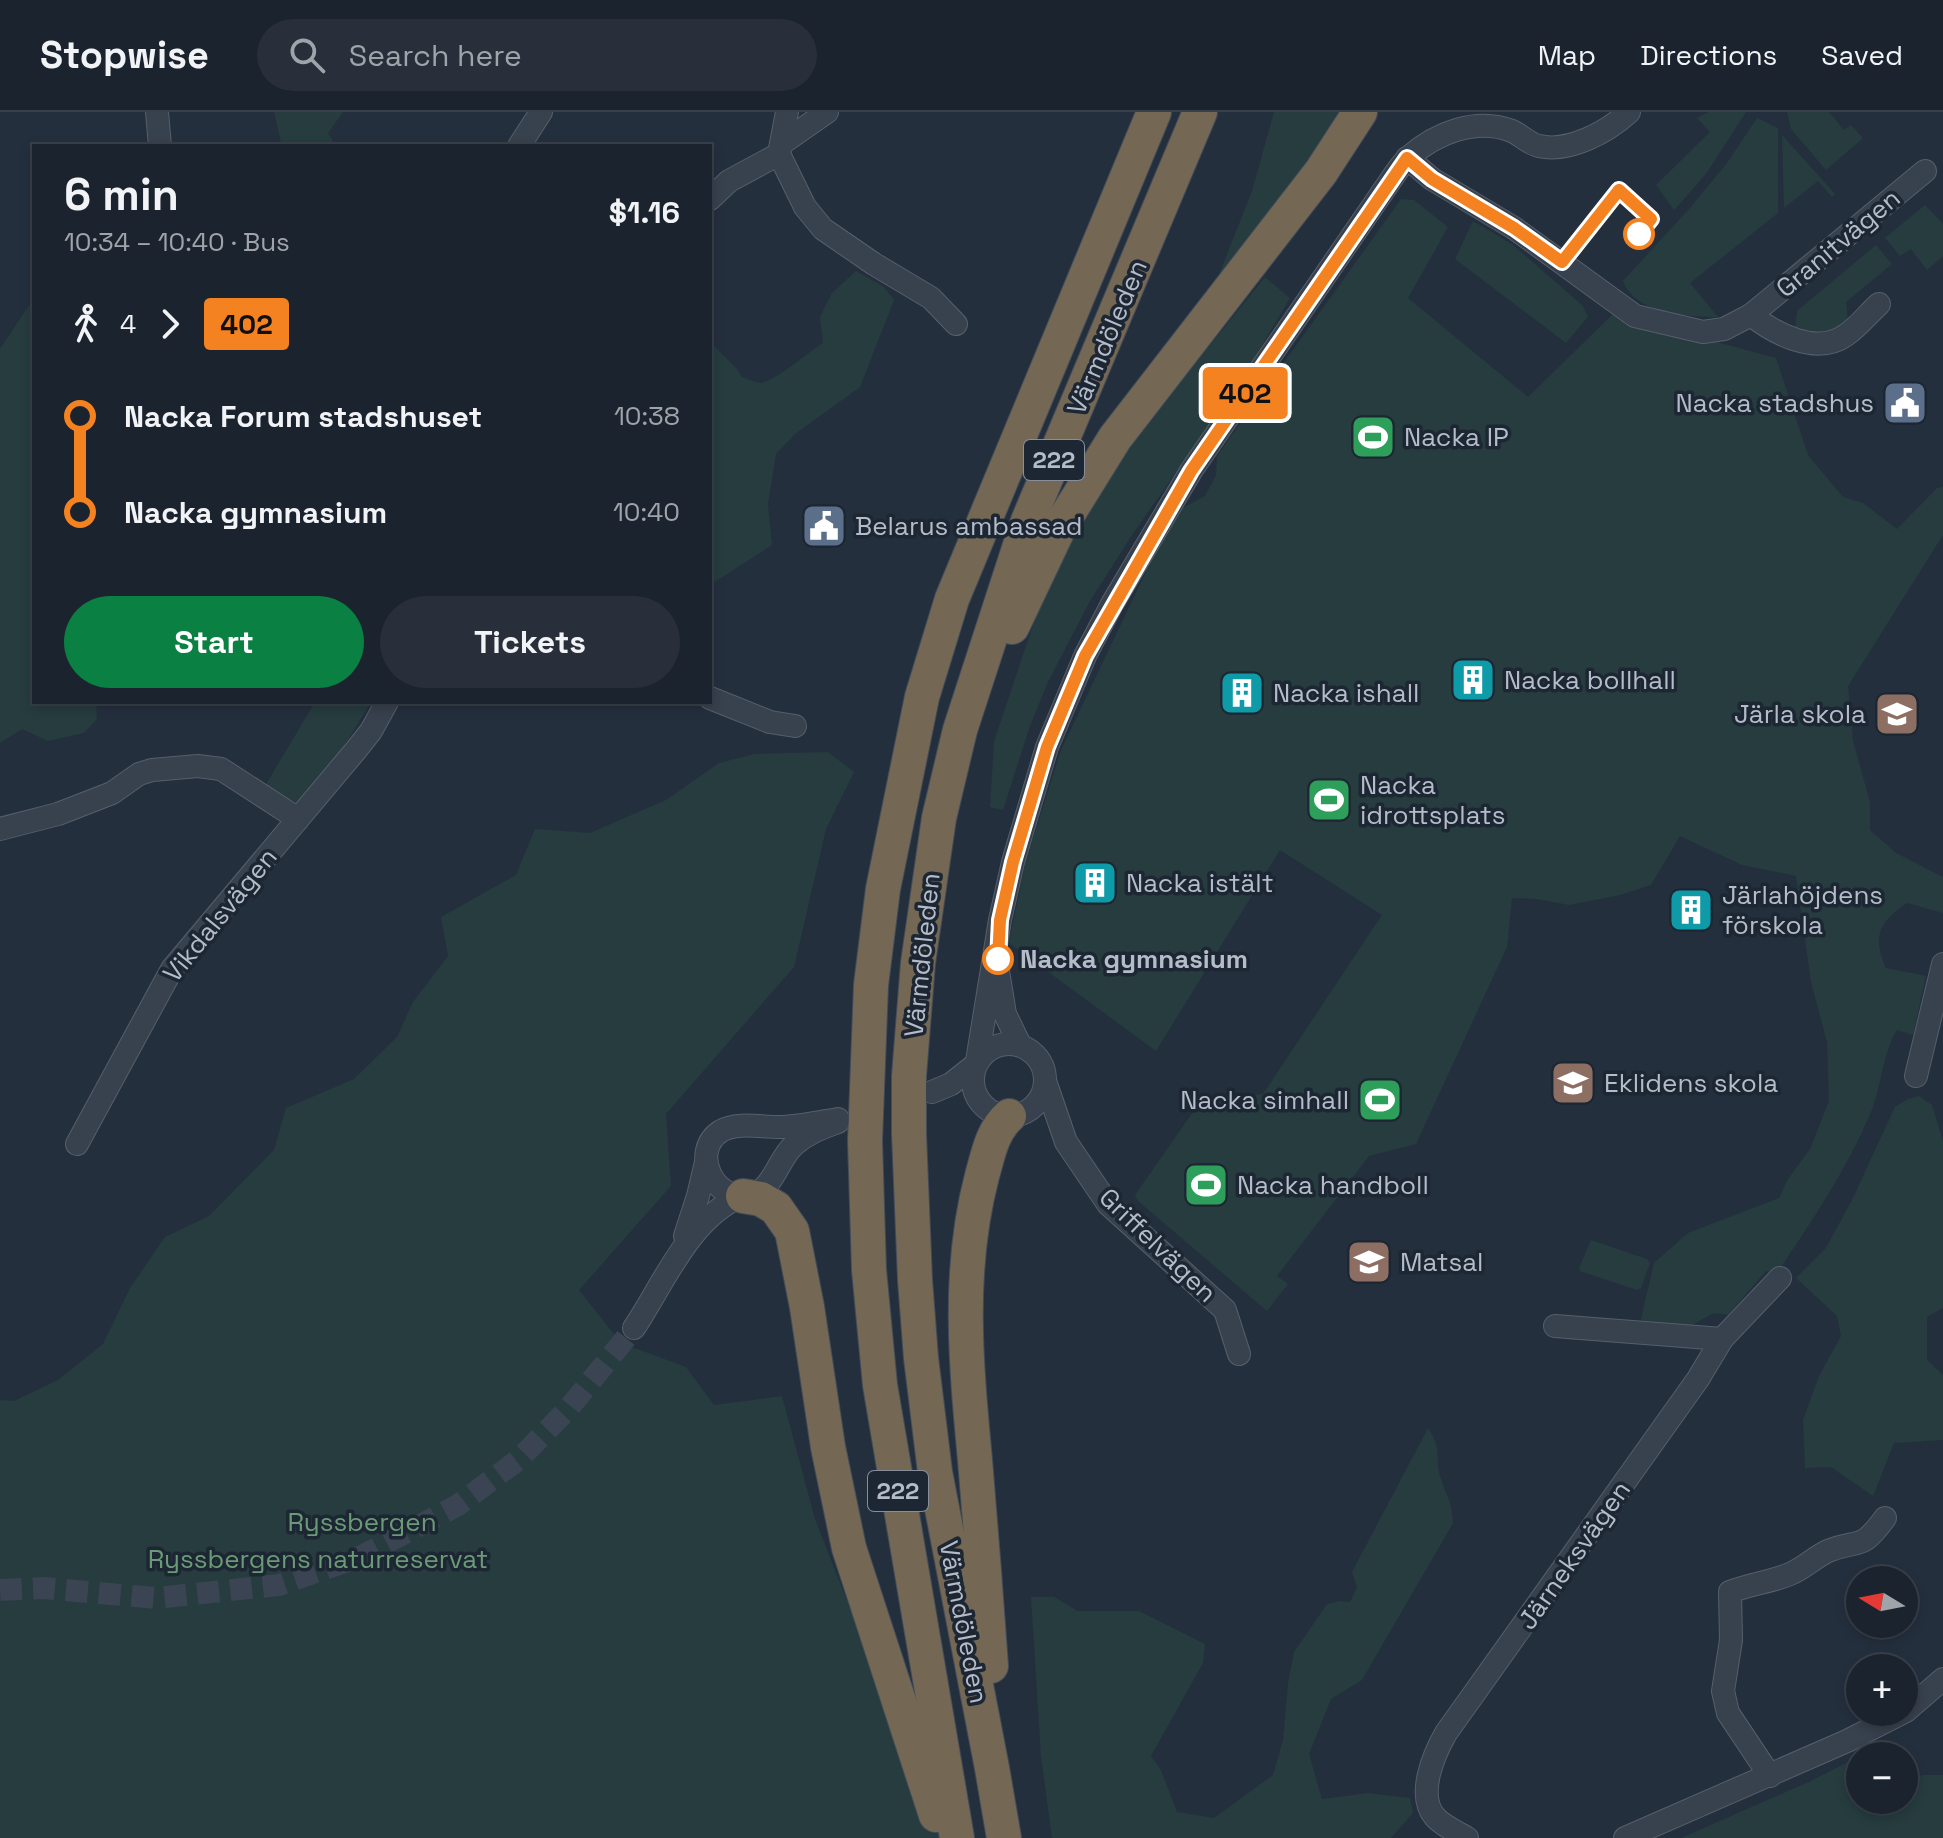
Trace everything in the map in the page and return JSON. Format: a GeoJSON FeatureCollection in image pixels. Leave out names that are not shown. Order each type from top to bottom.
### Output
{"type":"FeatureCollection","features":[{"type":"Feature","properties":{"kind":"highway"},"geometry":{"type":"LineString","coordinates":[[952,599],[999,451],[1131,112]]}},
{"type":"Feature","properties":{"kind":"highway","name":"Värmdöleden"},"geometry":{"type":"LineString","coordinates":[[957,1838],[880,1385],[869,1270],[865,1141],[871,985],[883,889],[922,697],[952,599],[1154,112]]}},
{"type":"Feature","properties":{"kind":"highway","name":"Värmdöleden"},"geometry":{"type":"LineString","coordinates":[[1004,1838],[935,1472],[915,1280],[909,1076],[921,937],[939,818],[960,730],[1028,521],[1200,112]]}},
{"type":"Feature","properties":{"kind":"highway"},"geometry":{"type":"LineString","coordinates":[[939,818],[1010,631],[1058,530],[1115,438],[1321,172],[1360,112]]}},
{"type":"Feature","properties":{"kind":"highway"},"geometry":{"type":"LineString","coordinates":[[1003,1111],[980,1185],[970,1234],[964,1302],[969,1405],[1004,1838]]}},
{"type":"Feature","properties":{"kind":"highway"},"geometry":{"type":"LineString","coordinates":[[742,1196],[761,1199],[776,1208],[792,1231],[801,1268],[828,1447],[849,1548],[944,1838]]}},
{"type":"Feature","properties":{"kind":"street"},"geometry":{"type":"LineString","coordinates":[[157,112],[160,144]]}},
{"type":"Feature","properties":{"kind":"street"},"geometry":{"type":"LineString","coordinates":[[520,144],[541,112]]}},
{"type":"Feature","properties":{"kind":"street"},"geometry":{"type":"LineString","coordinates":[[787,112],[781,148],[805,207],[823,229],[931,298],[956,324]]}},
{"type":"Feature","properties":{"kind":"street"},"geometry":{"type":"LineString","coordinates":[[712,197],[729,181],[781,148],[827,112]]}},
{"type":"Feature","properties":{"kind":"street"},"geometry":{"type":"LineString","coordinates":[[1003,1111],[973,1083],[997,935],[1013,862],[1047,747],[1085,656],[1191,471],[1407,158],[1446,132],[1486,125],[1511,131],[1538,146],[1567,146],[1613,126],[1629,112]]}},
{"type":"Feature","properties":{"kind":"street","name":"Granitvägen"},"geometry":{"type":"LineString","coordinates":[[1407,158],[1432,179],[1533,241],[1635,316],[1703,332],[1724,329],[1751,315],[1925,171]]}},
{"type":"Feature","properties":{"kind":"street","name":"Granitvägen"},"geometry":{"type":"LineString","coordinates":[[1751,315],[1769,330],[1786,337],[1820,343],[1846,335],[1879,304]]}},
{"type":"Feature","properties":{"kind":"street"},"geometry":{"type":"LineString","coordinates":[[712,699],[770,722],[795,726]]}},
{"type":"Feature","properties":{"kind":"street","name":"Vikdalsvägen"},"geometry":{"type":"LineString","coordinates":[[77,1144],[172,969],[364,741],[386,704]]}},
{"type":"Feature","properties":{"kind":"street"},"geometry":{"type":"LineString","coordinates":[[0,829],[58,814],[112,793],[139,774],[198,766],[221,769],[298,819]]}},
{"type":"Feature","properties":{"kind":"street"},"geometry":{"type":"LineString","coordinates":[[997,935],[1001,998],[1020,1045]]}},
{"type":"Feature","properties":{"kind":"street"},"geometry":{"type":"LineString","coordinates":[[1916,1076],[1943,964]]}},
{"type":"Feature","properties":{"kind":"street"},"geometry":{"type":"LineString","coordinates":[[1007,1043],[1020,1045],[1041,1063],[1045,1081],[1039,1100],[1003,1111],[931,1095],[951,1084],[994,1046],[1007,1043]]}},
{"type":"Feature","properties":{"kind":"street","name":"Griffelvägen"},"geometry":{"type":"LineString","coordinates":[[1045,1081],[1066,1142],[1108,1204],[1225,1310],[1239,1354]]}},
{"type":"Feature","properties":{"kind":"street","name":"Griffelvägen"},"geometry":{"type":"LineString","coordinates":[[1003,1111],[1041,1122],[1066,1142]]}},
{"type":"Feature","properties":{"kind":"street"},"geometry":{"type":"LineString","coordinates":[[671,1268],[693,1215],[707,1156],[713,1139],[728,1128],[784,1127],[838,1121],[794,1144],[766,1187],[752,1195],[728,1193],[715,1184],[707,1168],[707,1156]]}},
{"type":"Feature","properties":{"kind":"street"},"geometry":{"type":"LineString","coordinates":[[634,1328],[671,1268],[705,1222],[724,1205],[742,1196]]}},
{"type":"Feature","properties":{"kind":"street","name":"Järneksvägen"},"geometry":{"type":"LineString","coordinates":[[1467,1838],[1437,1819],[1427,1802],[1437,1749],[1689,1392],[1722,1339],[1780,1278]]}},
{"type":"Feature","properties":{"kind":"street"},"geometry":{"type":"LineString","coordinates":[[1555,1326],[1722,1339]]}},
{"type":"Feature","properties":{"kind":"street"},"geometry":{"type":"LineString","coordinates":[[1770,1776],[1728,1713],[1725,1702],[1723,1691],[1731,1640],[1730,1592],[1791,1574],[1826,1552],[1857,1546],[1871,1537],[1885,1518]]}},
{"type":"Feature","properties":{"kind":"street"},"geometry":{"type":"LineString","coordinates":[[1625,1838],[1770,1776],[1906,1711],[1943,1679]]}},
{"type":"Feature","properties":{"kind":"green space"},"geometry":{"type":"Polygon","coordinates":[[[274,112],[343,112],[328,133],[335,144],[278,144],[281,143],[274,112]]]}},
{"type":"Feature","properties":{"kind":"green space"},"geometry":{"type":"Polygon","coordinates":[[[1274,112],[1348,112],[1218,277],[1252,191],[1274,112]]]}},
{"type":"Feature","properties":{"kind":"green space"},"geometry":{"type":"Polygon","coordinates":[[[1709,112],[1746,112],[1706,174],[1674,210],[1656,185],[1710,132],[1697,118],[1709,112]]]}},
{"type":"Feature","properties":{"kind":"green space"},"geometry":{"type":"Polygon","coordinates":[[[1787,112],[1829,112],[1844,130],[1851,125],[1863,138],[1826,170],[1791,129],[1787,112]]]}},
{"type":"Feature","properties":{"kind":"green space"},"geometry":{"type":"Polygon","coordinates":[[[1757,118],[1778,128],[1778,213],[1690,283],[1718,317],[1678,314],[1639,301],[1623,281],[1727,163],[1757,118]]]}},
{"type":"Feature","properties":{"kind":"green space"},"geometry":{"type":"Polygon","coordinates":[[[1782,135],[1835,194],[1832,197],[1818,181],[1784,208],[1782,135]]]}},
{"type":"Feature","properties":{"kind":"green space","name":"Nacka idrottsplats"},"geometry":{"type":"Polygon","coordinates":[[[1401,199],[1414,200],[1448,227],[1408,298],[1528,397],[1613,314],[1776,358],[1808,455],[1843,497],[1863,503],[1897,529],[1937,488],[1943,487],[1943,535],[1848,686],[1853,741],[1870,802],[1870,830],[1896,853],[1943,877],[1943,913],[1907,903],[1884,923],[1879,938],[1886,968],[1926,976],[1913,1035],[1897,1030],[1888,1050],[1875,1102],[1851,1155],[1777,1273],[1766,1271],[1728,1315],[1714,1313],[1688,1327],[1640,1323],[1654,1263],[1688,1233],[1779,1198],[1788,1179],[1810,1149],[1829,1101],[1827,1042],[1811,982],[1796,876],[1742,865],[1680,836],[1651,885],[1569,905],[1512,898],[1507,947],[1416,1144],[1369,1156],[1277,1276],[1288,1284],[1267,1311],[1138,1201],[1135,1195],[1195,1109],[1223,1098],[1263,1094],[1382,915],[1280,850],[1156,1051],[1009,943],[1025,864],[1061,750],[1152,559],[1182,508],[1205,496],[1216,475],[1217,456],[1401,199]]]}},
{"type":"Feature","properties":{"kind":"green space"},"geometry":{"type":"Polygon","coordinates":[[[1925,205],[1943,224],[1943,256],[1927,270],[1911,249],[1900,256],[1885,238],[1925,205]]]}},
{"type":"Feature","properties":{"kind":"green space"},"geometry":{"type":"Polygon","coordinates":[[[1473,221],[1513,245],[1582,305],[1588,317],[1566,343],[1455,259],[1473,221]]]}},
{"type":"Feature","properties":{"kind":"green space"},"geometry":{"type":"Polygon","coordinates":[[[1876,245],[1892,264],[1846,302],[1848,324],[1829,332],[1795,330],[1797,311],[1876,245]]]}},
{"type":"Feature","properties":{"kind":"green space"},"geometry":{"type":"Polygon","coordinates":[[[856,271],[884,287],[894,300],[860,387],[795,434],[776,454],[768,504],[772,545],[712,584],[712,344],[742,377],[759,383],[767,381],[823,343],[820,317],[832,293],[856,271]]]}},
{"type":"Feature","properties":{"kind":"green space"},"geometry":{"type":"Polygon","coordinates":[[[1265,277],[1290,298],[1247,371],[1132,535],[1090,601],[1048,682],[1003,810],[990,807],[994,741],[1047,584],[1077,521],[1127,448],[1265,277]]]}},
{"type":"Feature","properties":{"kind":"green space"},"geometry":{"type":"Polygon","coordinates":[[[32,304],[32,704],[96,704],[97,719],[84,733],[48,741],[22,729],[0,743],[0,349],[32,304]]]}},
{"type":"Feature","properties":{"kind":"green space"},"geometry":{"type":"Polygon","coordinates":[[[314,704],[370,704],[335,761],[299,804],[291,805],[265,786],[314,704]]]}},
{"type":"Feature","properties":{"kind":"green space","name":"Ryssbergen"},"geometry":{"type":"Polygon","coordinates":[[[828,752],[854,772],[826,829],[794,967],[666,1114],[671,1186],[579,1290],[621,1343],[686,1367],[714,1405],[782,1396],[815,1519],[940,1838],[0,1838],[0,1400],[14,1401],[58,1380],[103,1344],[130,1288],[165,1237],[209,1216],[274,1150],[286,1108],[354,1079],[397,1037],[413,1002],[448,956],[441,917],[516,875],[535,829],[590,833],[666,800],[719,763],[754,754],[828,752]]]}},
{"type":"Feature","properties":{"kind":"green space"},"geometry":{"type":"Polygon","coordinates":[[[1919,1096],[1932,1105],[1943,1141],[1943,1308],[1927,1317],[1927,1360],[1943,1375],[1943,1440],[1894,1443],[1873,1496],[1831,1467],[1805,1468],[1803,1420],[1819,1376],[1841,1336],[1837,1316],[1796,1278],[1826,1248],[1895,1107],[1919,1096]]]}},
{"type":"Feature","properties":{"kind":"green space"},"geometry":{"type":"Polygon","coordinates":[[[1591,1240],[1647,1259],[1650,1263],[1641,1288],[1637,1290],[1580,1271],[1591,1240]]]}},
{"type":"Feature","properties":{"kind":"green space"},"geometry":{"type":"Polygon","coordinates":[[[1428,1428],[1437,1448],[1439,1471],[1453,1523],[1362,1680],[1331,1699],[1309,1754],[1322,1799],[1368,1793],[1410,1798],[1413,1813],[1391,1838],[1052,1838],[1041,1756],[1031,1597],[1054,1597],[1078,1611],[1139,1611],[1205,1644],[1203,1663],[1151,1756],[1161,1770],[1177,1812],[1214,1818],[1273,1775],[1283,1740],[1294,1652],[1327,1604],[1350,1602],[1357,1587],[1352,1572],[1428,1428]]]}},
{"type":"Feature","properties":{"kind":"green space"},"geometry":{"type":"Polygon","coordinates":[[[1846,1763],[1846,1814],[1918,1814],[1918,1776],[1943,1775],[1943,1838],[1681,1838],[1846,1763]]]}},
{"type":"Feature","properties":{"kind":"tunnel"},"geometry":{"type":"LineString","coordinates":[[0,1590],[43,1588],[156,1598],[279,1585],[362,1556],[458,1505],[518,1460],[569,1408],[634,1328]]}},
{"type":"Feature","properties":{"kind":"bus line","name":"402"},"geometry":{"type":"LineString","coordinates":[[998,959],[997,935],[1013,862],[1047,747],[1085,656],[1112,604],[1191,471],[1407,158],[1432,179],[1514,228],[1562,262],[1619,190],[1651,219],[1639,234]]}},
{"type":"Feature","properties":{"kind":"place","name":"Nacka stadshus"},"geometry":{"type":"Point","coordinates":[1905,403]}},
{"type":"Feature","properties":{"kind":"place","name":"Nacka IP"},"geometry":{"type":"Point","coordinates":[1373,437]}},
{"type":"Feature","properties":{"kind":"place","name":"Belarus ambassad"},"geometry":{"type":"Point","coordinates":[824,526]}},
{"type":"Feature","properties":{"kind":"place","name":"Nacka bollhall"},"geometry":{"type":"Point","coordinates":[1473,680]}},
{"type":"Feature","properties":{"kind":"place","name":"Nacka ishall"},"geometry":{"type":"Point","coordinates":[1242,693]}},
{"type":"Feature","properties":{"kind":"place","name":"Järla skola"},"geometry":{"type":"Point","coordinates":[1897,714]}},
{"type":"Feature","properties":{"kind":"place","name":"Nacka idrottsplats"},"geometry":{"type":"Point","coordinates":[1329,800]}},
{"type":"Feature","properties":{"kind":"place","name":"Nacka istält"},"geometry":{"type":"Point","coordinates":[1095,883]}},
{"type":"Feature","properties":{"kind":"place","name":"Järlahöjdens förskola"},"geometry":{"type":"Point","coordinates":[1691,910]}},
{"type":"Feature","properties":{"kind":"place","name":"Nacka gymnasium"},"geometry":{"type":"Point","coordinates":[998,959]}},
{"type":"Feature","properties":{"kind":"place","name":"Eklidens skola"},"geometry":{"type":"Point","coordinates":[1573,1083]}},
{"type":"Feature","properties":{"kind":"place","name":"Nacka simhall"},"geometry":{"type":"Point","coordinates":[1380,1100]}},
{"type":"Feature","properties":{"kind":"place","name":"Nacka handboll"},"geometry":{"type":"Point","coordinates":[1206,1185]}},
{"type":"Feature","properties":{"kind":"place","name":"Matsal"},"geometry":{"type":"Point","coordinates":[1369,1262]}},
{"type":"Feature","properties":{"kind":"park label","name":"Ryssbergens naturreservat"},"geometry":{"type":"Point","coordinates":[318,1559]}}]}
